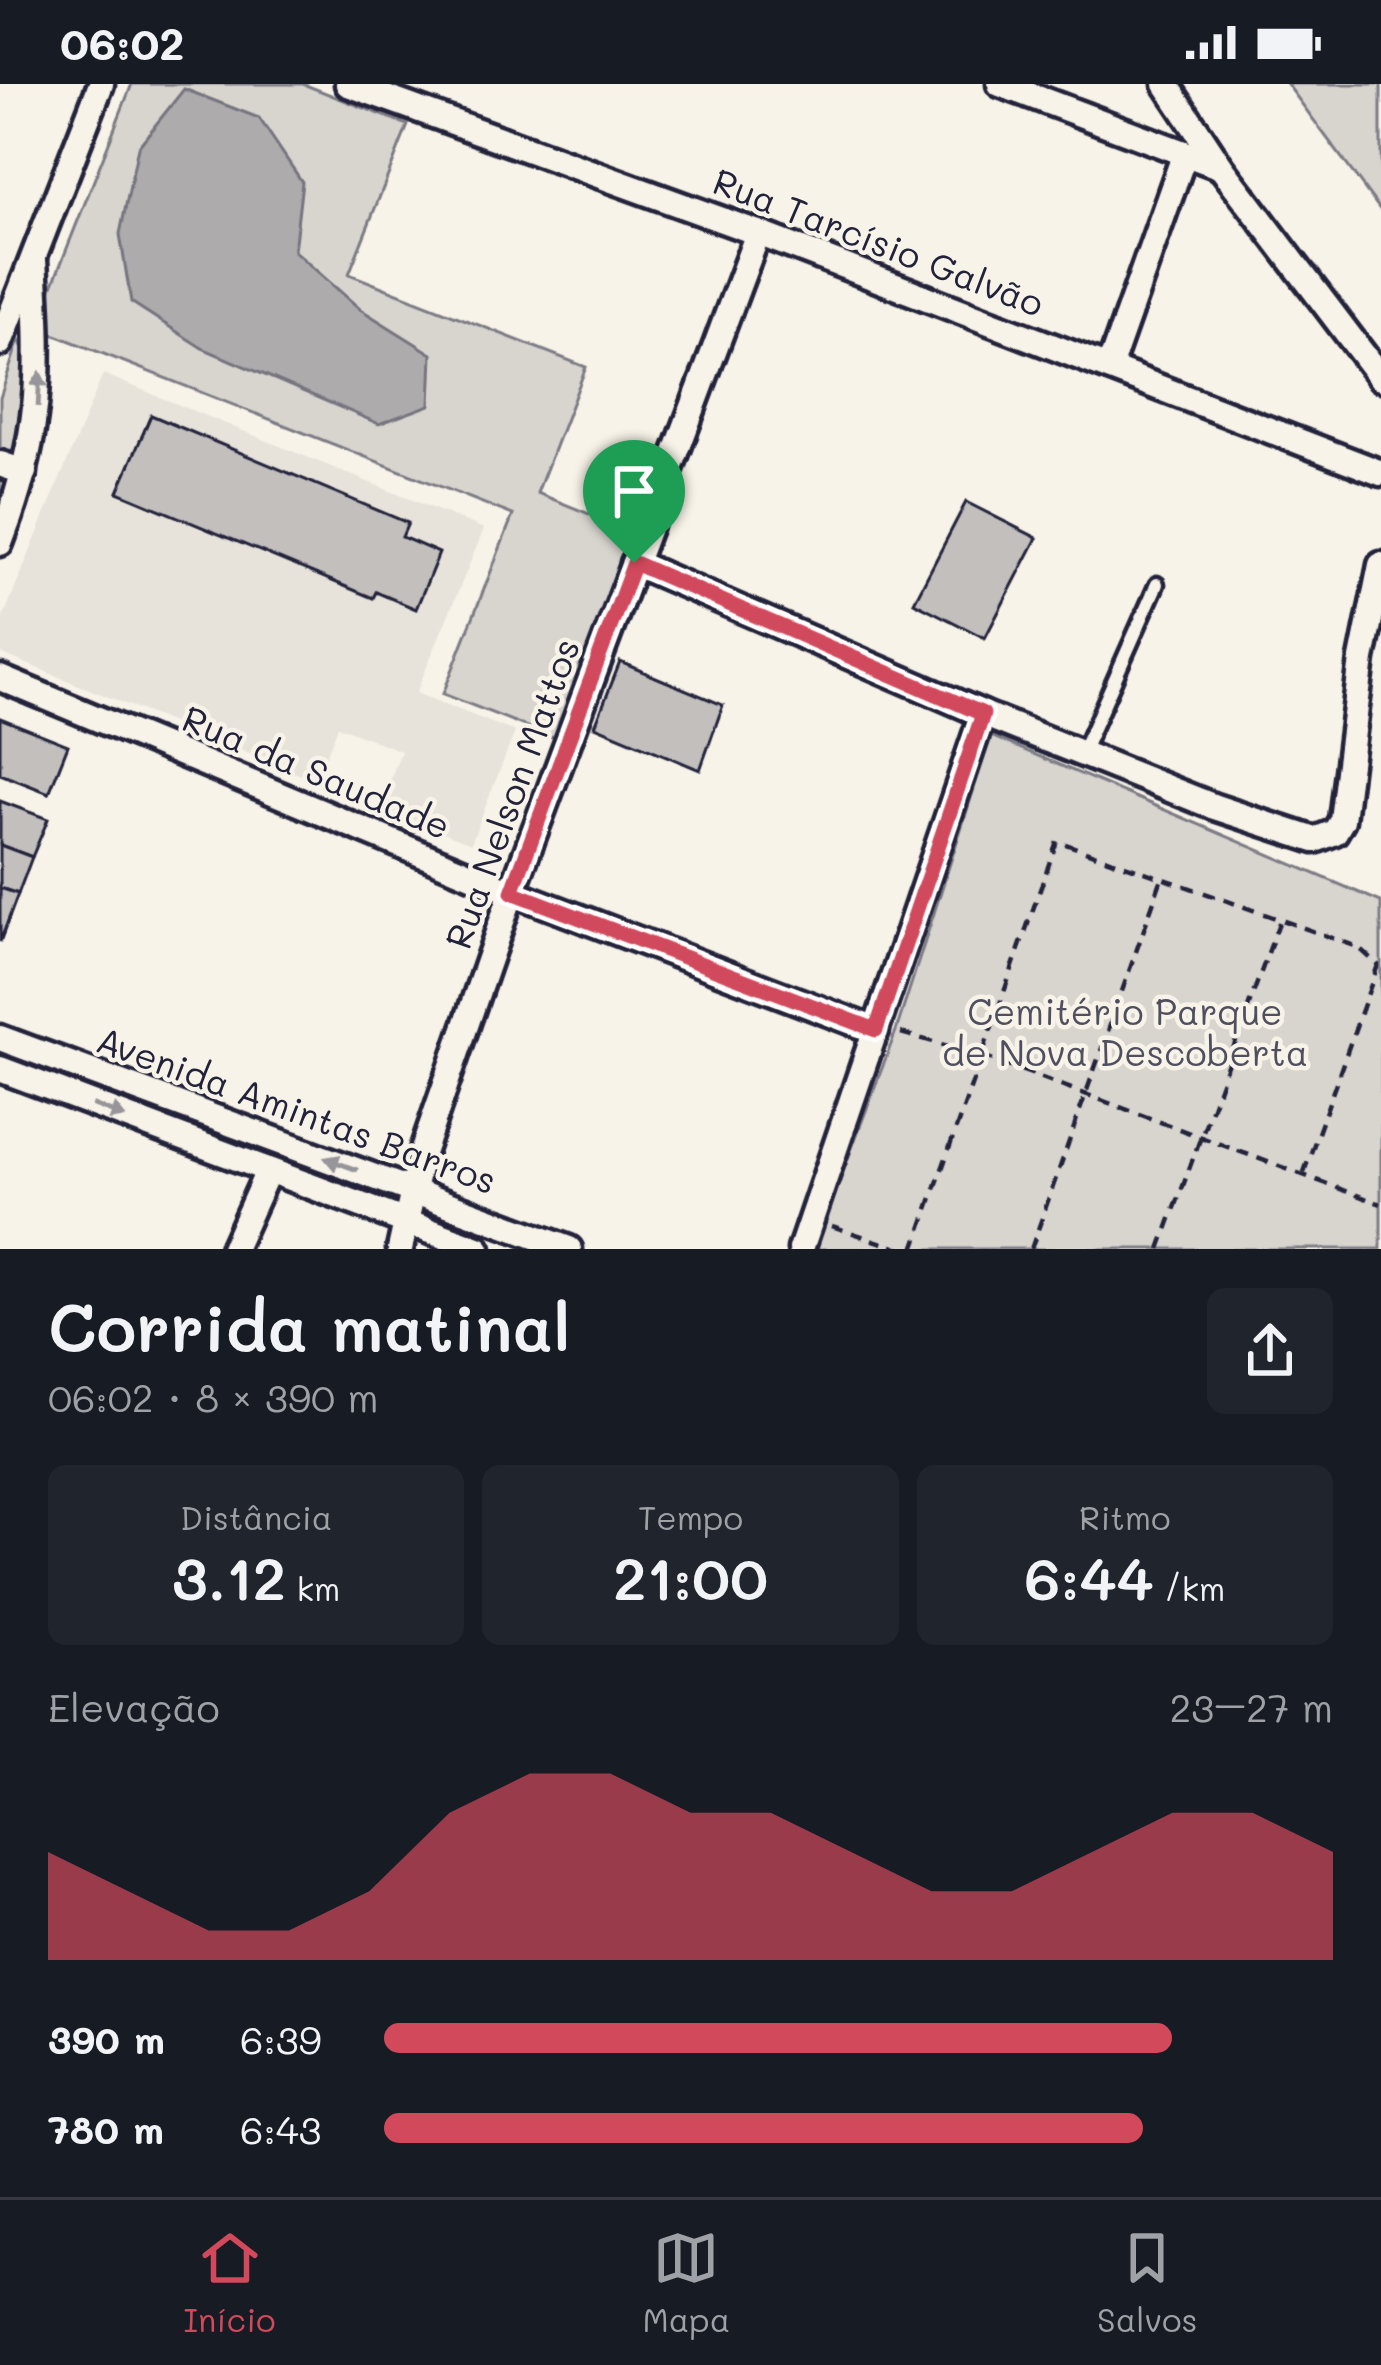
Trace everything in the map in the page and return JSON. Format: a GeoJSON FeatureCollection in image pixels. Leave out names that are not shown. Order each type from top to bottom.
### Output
{"type":"FeatureCollection","features":[{"type":"Feature","properties":{"kind":"street"},"geometry":{"type":"LineString","coordinates":[[0,343],[4,309],[34,260],[101,84]]}},
{"type":"Feature","properties":{"kind":"street","name":"Rua Tarcísio Galvão"},"geometry":{"type":"LineString","coordinates":[[348,84],[758,232],[1381,473]]}},
{"type":"Feature","properties":{"kind":"street"},"geometry":{"type":"LineString","coordinates":[[1000,84],[1221,167]]}},
{"type":"Feature","properties":{"kind":"street"},"geometry":{"type":"LineString","coordinates":[[1166,84],[1221,167],[1381,378]]}},
{"type":"Feature","properties":{"kind":"street"},"geometry":{"type":"LineString","coordinates":[[1108,368],[1185,153]]}},
{"type":"Feature","properties":{"kind":"street","name":"Rua Nelson Mattos"},"geometry":{"type":"LineString","coordinates":[[404,1237],[420,1160],[512,892],[758,232]]}},
{"type":"Feature","properties":{"kind":"street"},"geometry":{"type":"LineString","coordinates":[[0,542],[12,468],[38,411],[34,260]]}},
{"type":"Feature","properties":{"kind":"street"},"geometry":{"type":"LineString","coordinates":[[4,309],[38,324]]}},
{"type":"Feature","properties":{"kind":"street"},"geometry":{"type":"LineString","coordinates":[[634,563],[983,714],[1298,836],[1323,838],[1342,820],[1362,659],[1381,565]]}},
{"type":"Feature","properties":{"kind":"street","name":"Rua da Saudade"},"geometry":{"type":"LineString","coordinates":[[0,678],[512,892],[876,1030]]}},
{"type":"Feature","properties":{"kind":"street"},"geometry":{"type":"LineString","coordinates":[[801,1249],[983,714]]}},
{"type":"Feature","properties":{"kind":"street","name":"Avenida Amintas Barros"},"geometry":{"type":"LineString","coordinates":[[0,1038],[569,1249]]}},
{"type":"Feature","properties":{"kind":"street","name":"Avenida Amintas Barros"},"geometry":{"type":"LineString","coordinates":[[0,1070],[268,1171],[404,1237],[478,1249]]}},
{"type":"Feature","properties":{"kind":"street"},"geometry":{"type":"LineString","coordinates":[[233,1249],[268,1171]]}},
{"type":"Feature","properties":{"kind":"lane"},"geometry":{"type":"LineString","coordinates":[[1082,753],[1157,584]]}},
{"type":"Feature","properties":{"kind":"path"},"geometry":{"type":"LineString","coordinates":[[914,1249],[1057,841],[1358,947],[1378,965],[1303,1175]]}},
{"type":"Feature","properties":{"kind":"path"},"geometry":{"type":"LineString","coordinates":[[1031,1249],[1162,878]]}},
{"type":"Feature","properties":{"kind":"path"},"geometry":{"type":"LineString","coordinates":[[1160,1249],[1280,920]]}},
{"type":"Feature","properties":{"kind":"path"},"geometry":{"type":"LineString","coordinates":[[876,1030],[980,1055],[1381,1204]]}},
{"type":"Feature","properties":{"kind":"path"},"geometry":{"type":"LineString","coordinates":[[811,1219],[901,1249]]}},
{"type":"Feature","properties":{"kind":"shaded area"},"geometry":{"type":"Polygon","coordinates":[[[184,89],[259,118],[302,182],[294,251],[360,309],[432,354],[430,405],[379,424],[202,348],[131,302],[120,234],[138,147],[184,89]]]}},
{"type":"Feature","properties":{"kind":"shaded area"},"geometry":{"type":"Polygon","coordinates":[[[103,374],[484,529],[416,693],[515,732],[471,843],[380,807],[401,751],[338,726],[316,781],[0,653],[0,625],[103,374]]]}},
{"type":"Feature","properties":{"kind":"green space"},"geometry":{"type":"Polygon","coordinates":[[[132,84],[303,84],[408,125],[349,274],[586,367],[537,493],[642,535],[560,740],[443,694],[513,515],[53,334],[43,309],[132,84]]]}},
{"type":"Feature","properties":{"kind":"green space"},"geometry":{"type":"Polygon","coordinates":[[[1287,84],[1381,84],[1381,211],[1287,84]]]}},
{"type":"Feature","properties":{"kind":"green space"},"geometry":{"type":"Polygon","coordinates":[[[19,339],[29,379],[28,399],[0,499],[0,398],[19,339]]]}},
{"type":"Feature","properties":{"kind":"green space","name":"Cemitério Parque de Nova Descoberta"},"geometry":{"type":"Polygon","coordinates":[[[991,736],[1381,902],[1381,1249],[814,1249],[896,1031],[991,736]]]}},
{"type":"Feature","properties":{"kind":"building"},"geometry":{"type":"Polygon","coordinates":[[[151,415],[408,523],[402,537],[439,553],[416,609],[376,592],[373,598],[118,492],[151,415]]]}},
{"type":"Feature","properties":{"kind":"building"},"geometry":{"type":"Polygon","coordinates":[[[966,502],[1037,538],[985,638],[914,602],[966,502]]]}},
{"type":"Feature","properties":{"kind":"building"},"geometry":{"type":"Polygon","coordinates":[[[620,662],[723,705],[700,770],[595,726],[620,662]]]}},
{"type":"Feature","properties":{"kind":"building"},"geometry":{"type":"Polygon","coordinates":[[[0,718],[68,745],[49,793],[0,774],[0,718]]]}},
{"type":"Feature","properties":{"kind":"building"},"geometry":{"type":"Polygon","coordinates":[[[0,801],[48,819],[32,857],[0,845],[0,801]]]}},
{"type":"Feature","properties":{"kind":"building"},"geometry":{"type":"Polygon","coordinates":[[[0,845],[32,857],[18,894],[0,888],[0,845]]]}},
{"type":"Feature","properties":{"kind":"building"},"geometry":{"type":"Polygon","coordinates":[[[0,888],[18,894],[0,942],[0,888]]]}},
{"type":"Feature","properties":{"kind":"route"},"geometry":{"type":"LineString","coordinates":[[634,563],[983,714],[876,1030],[512,892],[634,563]]}}]}
